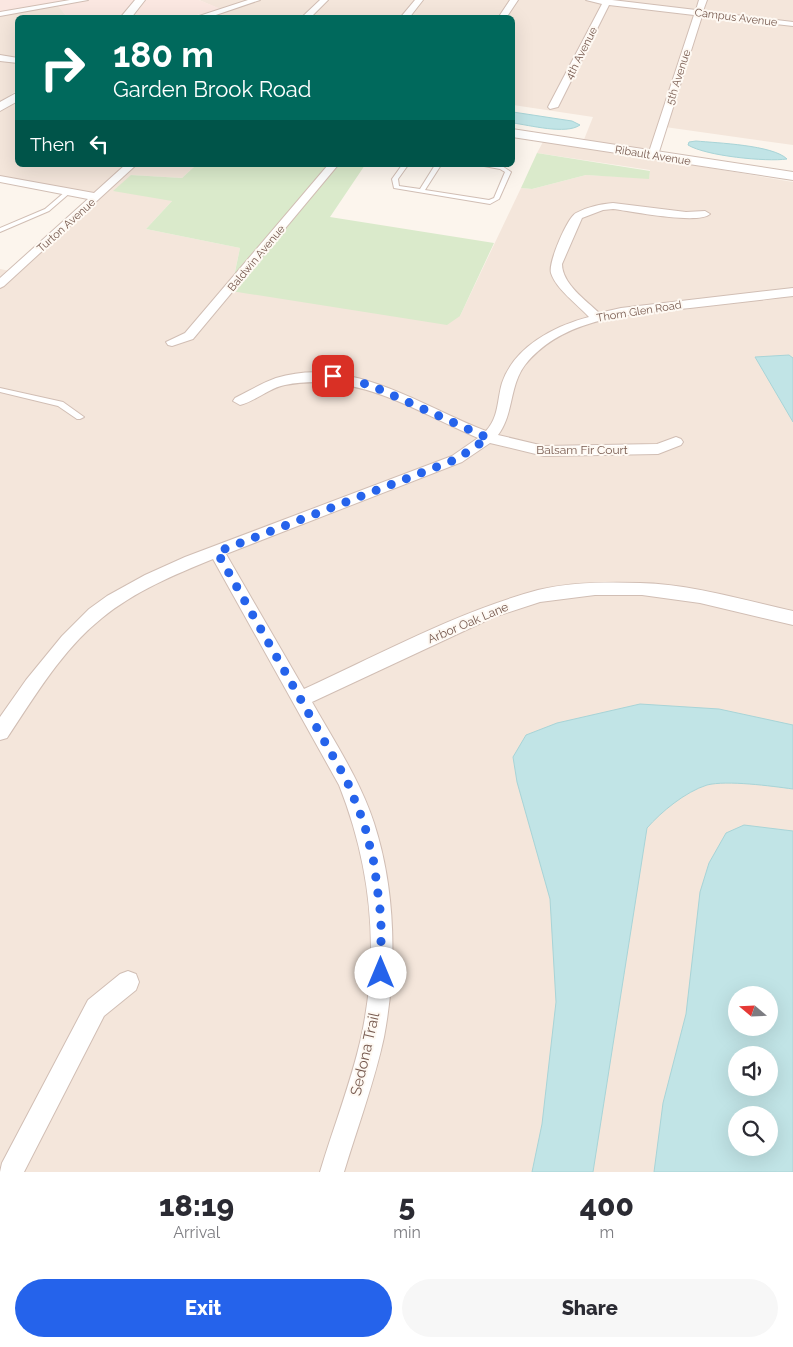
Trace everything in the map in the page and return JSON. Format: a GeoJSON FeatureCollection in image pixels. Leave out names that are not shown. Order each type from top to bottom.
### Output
{"type":"FeatureCollection","features":[{"type":"Feature","properties":{"kind":"street"},"geometry":{"type":"LineString","coordinates":[[0,14],[84,0]]}},
{"type":"Feature","properties":{"kind":"street"},"geometry":{"type":"LineString","coordinates":[[128,15],[140,0]]}},
{"type":"Feature","properties":{"kind":"street"},"geometry":{"type":"LineString","coordinates":[[210,15],[256,0]]}},
{"type":"Feature","properties":{"kind":"street"},"geometry":{"type":"LineString","coordinates":[[308,15],[324,0]]}},
{"type":"Feature","properties":{"kind":"street"},"geometry":{"type":"LineString","coordinates":[[406,15],[419,0]]}},
{"type":"Feature","properties":{"kind":"street"},"geometry":{"type":"LineString","coordinates":[[504,15],[514,0]]}},
{"type":"Feature","properties":{"kind":"street","name":"Campus Avenue"},"geometry":{"type":"LineString","coordinates":[[590,0],[793,24]]}},
{"type":"Feature","properties":{"kind":"street","name":"5th Avenue"},"geometry":{"type":"LineString","coordinates":[[653,155],[703,0]]}},
{"type":"Feature","properties":{"kind":"street"},"geometry":{"type":"LineString","coordinates":[[16,1],[21,11]]}},
{"type":"Feature","properties":{"kind":"street","name":"4th Avenue"},"geometry":{"type":"LineString","coordinates":[[553,107],[608,1]]}},
{"type":"Feature","properties":{"kind":"street"},"geometry":{"type":"LineString","coordinates":[[0,58],[15,60]]}},
{"type":"Feature","properties":{"kind":"street"},"geometry":{"type":"LineString","coordinates":[[0,107],[15,97]]}},
{"type":"Feature","properties":{"kind":"street","name":"Ribault Avenue"},"geometry":{"type":"LineString","coordinates":[[515,133],[793,176]]}},
{"type":"Feature","properties":{"kind":"street","name":"Turton Avenue"},"geometry":{"type":"LineString","coordinates":[[0,284],[130,167]]}},
{"type":"Feature","properties":{"kind":"street","name":"Baldwin Avenue"},"geometry":{"type":"LineString","coordinates":[[172,342],[189,336],[250,266],[331,167]]}},
{"type":"Feature","properties":{"kind":"street"},"geometry":{"type":"LineString","coordinates":[[0,179],[96,197]]}},
{"type":"Feature","properties":{"kind":"street"},"geometry":{"type":"LineString","coordinates":[[596,317],[561,281],[556,272],[556,264],[573,223],[578,216],[601,207],[613,206],[686,215],[705,214]]}},
{"type":"Feature","properties":{"kind":"street","name":"Thorn Glen Road"},"geometry":{"type":"LineString","coordinates":[[488,438],[502,417],[505,395],[519,364],[537,346],[559,332],[596,317],[621,312],[793,292]]}},
{"type":"Feature","properties":{"kind":"street","name":"Balsam Fir Court"},"geometry":{"type":"LineString","coordinates":[[240,401],[259,388],[283,380],[308,376],[333,376],[370,385],[488,438],[526,449],[544,451],[658,449],[676,442]]}},
{"type":"Feature","properties":{"kind":"street"},"geometry":{"type":"LineString","coordinates":[[0,732],[47,665],[70,638],[97,613],[124,594],[154,577],[457,459],[488,438]]}},
{"type":"Feature","properties":{"kind":"street","name":"Sedona Trail"},"geometry":{"type":"LineString","coordinates":[[217,552],[347,781],[364,823],[374,863],[381,917],[381,973],[372,1038],[332,1172]]}},
{"type":"Feature","properties":{"kind":"street","name":"Arbor Oak Lane"},"geometry":{"type":"LineString","coordinates":[[300,699],[490,612],[540,596],[595,589],[642,589],[700,597],[793,618]]}},
{"type":"Feature","properties":{"kind":"street"},"geometry":{"type":"LineString","coordinates":[[11,1172],[96,1008],[128,982]]}},
{"type":"Feature","properties":{"kind":"lane"},"geometry":{"type":"LineString","coordinates":[[404,167],[395,179],[396,187],[490,202],[496,199],[508,172],[502,168],[495,167]]}},
{"type":"Feature","properties":{"kind":"lane"},"geometry":{"type":"LineString","coordinates":[[422,191],[437,167]]}},
{"type":"Feature","properties":{"kind":"lane"},"geometry":{"type":"LineString","coordinates":[[0,230],[47,210],[68,192]]}},
{"type":"Feature","properties":{"kind":"lane"},"geometry":{"type":"LineString","coordinates":[[0,390],[60,404],[80,417]]}},
{"type":"Feature","properties":{"kind":"shaded area"},"geometry":{"type":"Polygon","coordinates":[[[0,0],[136,0],[122,15],[65,15],[56,3],[0,13],[0,0]]]}},
{"type":"Feature","properties":{"kind":"shaded area"},"geometry":{"type":"Polygon","coordinates":[[[145,0],[199,0],[221,9],[197,15],[132,15],[145,0]]]}},
{"type":"Feature","properties":{"kind":"shaded area"},"geometry":{"type":"Polygon","coordinates":[[[199,0],[793,0],[793,145],[665,127],[657,153],[583,142],[593,117],[515,105],[515,15],[199,15],[220,9],[199,0]]]}},
{"type":"Feature","properties":{"kind":"shaded area"},"geometry":{"type":"Polygon","coordinates":[[[56,3],[65,15],[15,15],[15,92],[0,103],[0,13],[56,3]]]}},
{"type":"Feature","properties":{"kind":"shaded area"},"geometry":{"type":"Polygon","coordinates":[[[15,100],[15,167],[194,167],[182,178],[131,175],[172,201],[146,229],[240,248],[231,290],[460,316],[521,188],[532,189],[586,175],[649,178],[650,170],[537,153],[544,140],[793,182],[793,1172],[0,1172],[0,269],[10,271],[90,199],[0,182],[0,111],[15,100]]]}},
{"type":"Feature","properties":{"kind":"green space"},"geometry":{"type":"Polygon","coordinates":[[[537,153],[650,171],[649,179],[586,175],[532,189],[521,188],[537,153]]]}},
{"type":"Feature","properties":{"kind":"green space"},"geometry":{"type":"Polygon","coordinates":[[[194,167],[364,167],[330,217],[494,243],[460,316],[447,325],[231,291],[240,248],[146,229],[172,201],[113,191],[131,175],[182,178],[194,167]]]}},
{"type":"Feature","properties":{"kind":"water"},"geometry":{"type":"Polygon","coordinates":[[[515,112],[572,121],[580,125],[566,129],[515,123],[515,112]]]}},
{"type":"Feature","properties":{"kind":"water"},"geometry":{"type":"Polygon","coordinates":[[[696,141],[758,148],[780,154],[787,159],[765,160],[736,157],[708,152],[688,145],[689,142],[696,141]]]}},
{"type":"Feature","properties":{"kind":"water"},"geometry":{"type":"Polygon","coordinates":[[[789,355],[793,358],[793,422],[755,357],[789,355]]]}},
{"type":"Feature","properties":{"kind":"water"},"geometry":{"type":"Polygon","coordinates":[[[640,704],[719,709],[793,725],[793,789],[737,783],[707,785],[690,792],[674,803],[647,828],[593,1172],[532,1172],[542,1124],[556,1002],[550,899],[517,782],[513,757],[526,735],[557,723],[640,704]]]}},
{"type":"Feature","properties":{"kind":"water"},"geometry":{"type":"Polygon","coordinates":[[[744,825],[793,831],[793,1172],[654,1172],[663,1103],[686,1014],[700,892],[709,863],[726,833],[744,825]]]}},
{"type":"Feature","properties":{"kind":"route"},"geometry":{"type":"LineString","coordinates":[[333,376],[370,385],[488,438],[457,459],[217,552],[347,781],[364,823],[374,863],[381,917],[381,973]]}}]}
